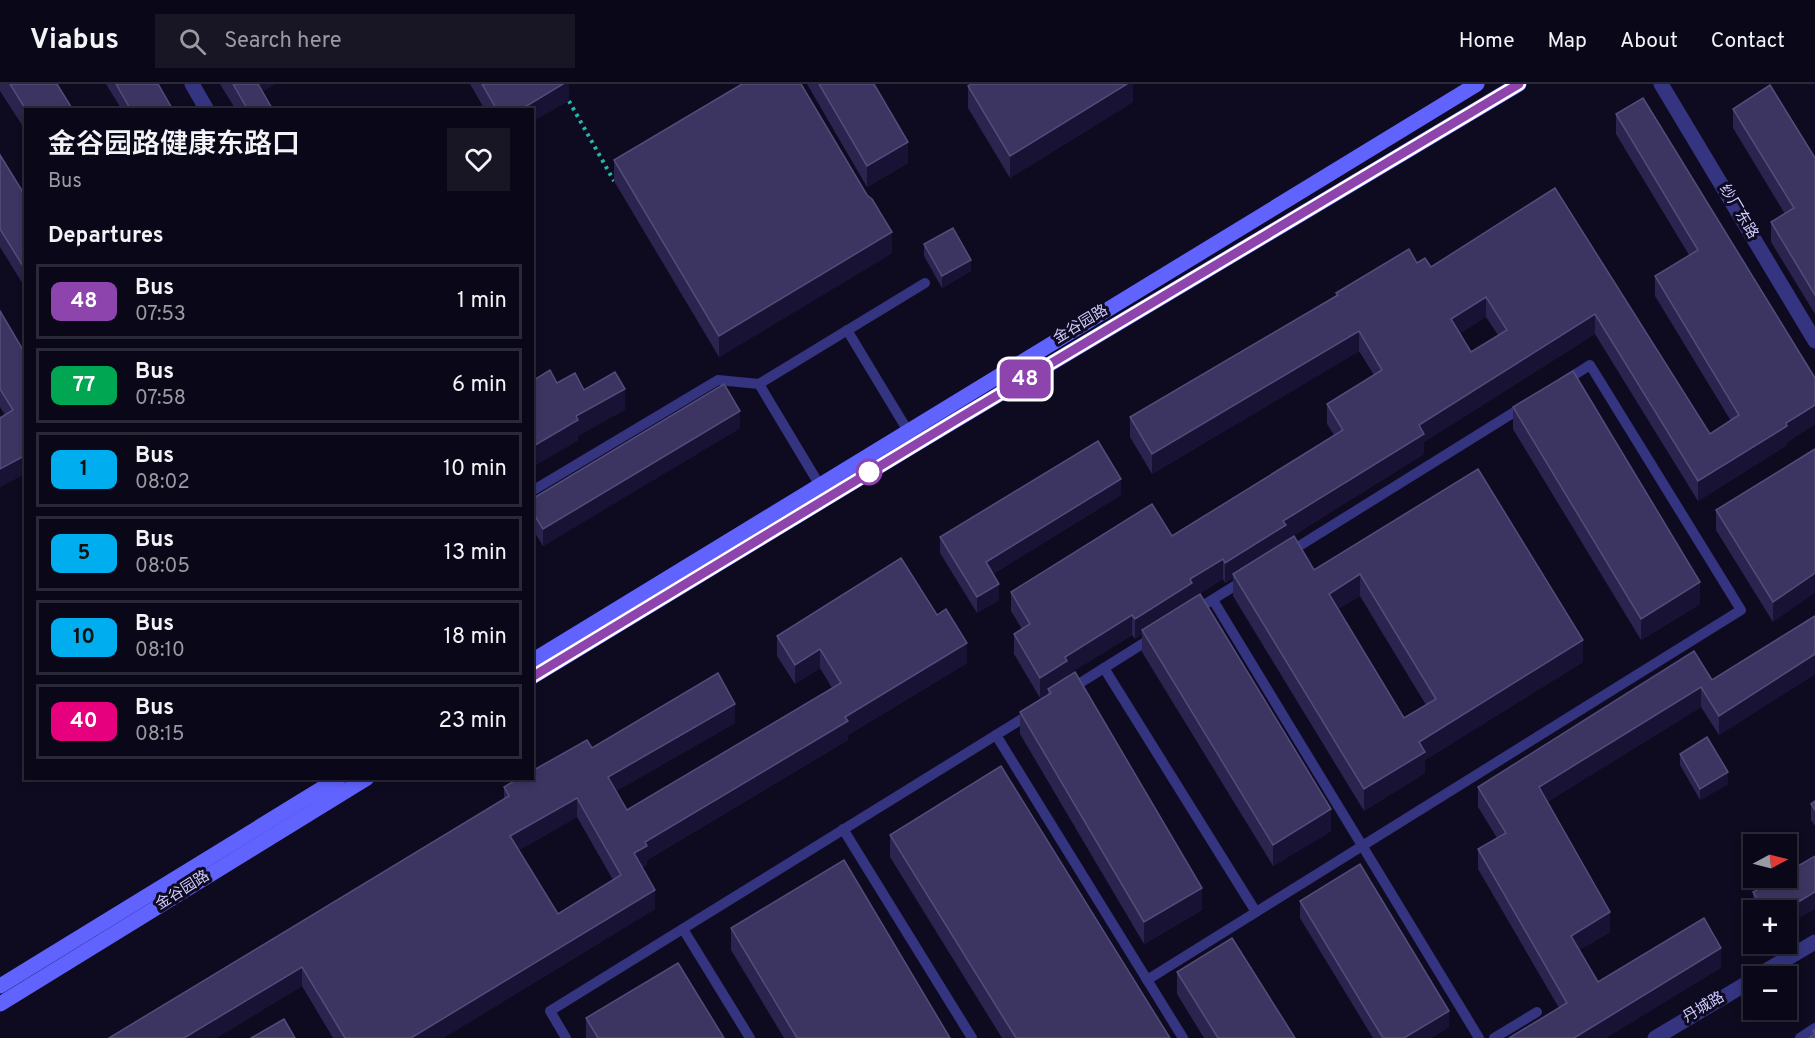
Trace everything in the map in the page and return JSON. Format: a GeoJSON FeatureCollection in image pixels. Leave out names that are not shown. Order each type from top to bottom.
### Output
{"type":"FeatureCollection","features":[{"type":"Feature","properties":{"kind":"main road","name":"金谷园路"},"geometry":{"type":"LineString","coordinates":[[912,438],[1477,84]]}},
{"type":"Feature","properties":{"kind":"main road","name":"金谷园路"},"geometry":{"type":"LineString","coordinates":[[536,663],[912,438],[1519,84]]}},
{"type":"Feature","properties":{"kind":"main road","name":"金谷园路"},"geometry":{"type":"LineString","coordinates":[[0,986],[336,780]]}},
{"type":"Feature","properties":{"kind":"main road","name":"金谷园路"},"geometry":{"type":"LineString","coordinates":[[0,1004],[364,780]]}},
{"type":"Feature","properties":{"kind":"street"},"geometry":{"type":"LineString","coordinates":[[192,84],[206,108]]}},
{"type":"Feature","properties":{"kind":"street","name":"纱厂东路"},"geometry":{"type":"LineString","coordinates":[[1661,84],[1815,341]]}},
{"type":"Feature","properties":{"kind":"street"},"geometry":{"type":"LineString","coordinates":[[1774,966],[1815,942]]}},
{"type":"Feature","properties":{"kind":"street","name":"丹城路"},"geometry":{"type":"LineString","coordinates":[[1655,1038],[1743,986]]}},
{"type":"Feature","properties":{"kind":"lane"},"geometry":{"type":"LineString","coordinates":[[534,490],[718,380],[759,384],[925,283]]}},
{"type":"Feature","properties":{"kind":"lane"},"geometry":{"type":"LineString","coordinates":[[848,330],[912,438]]}},
{"type":"Feature","properties":{"kind":"lane"},"geometry":{"type":"LineString","coordinates":[[1148,980],[1741,610],[1590,365],[1549,390]]}},
{"type":"Feature","properties":{"kind":"lane"},"geometry":{"type":"LineString","coordinates":[[759,384],[824,491]]}},
{"type":"Feature","properties":{"kind":"lane"},"geometry":{"type":"LineString","coordinates":[[1274,561],[1528,403]]}},
{"type":"Feature","properties":{"kind":"lane"},"geometry":{"type":"LineString","coordinates":[[1183,618],[1254,574]]}},
{"type":"Feature","properties":{"kind":"lane"},"geometry":{"type":"LineString","coordinates":[[1213,600],[1479,1038]]}},
{"type":"Feature","properties":{"kind":"lane"},"geometry":{"type":"LineString","coordinates":[[1055,698],[1163,630]]}},
{"type":"Feature","properties":{"kind":"lane"},"geometry":{"type":"LineString","coordinates":[[1104,668],[1256,912]]}},
{"type":"Feature","properties":{"kind":"lane"},"geometry":{"type":"LineString","coordinates":[[566,1038],[550,1011],[1035,711]]}},
{"type":"Feature","properties":{"kind":"lane"},"geometry":{"type":"LineString","coordinates":[[996,735],[1183,1038]]}},
{"type":"Feature","properties":{"kind":"lane"},"geometry":{"type":"LineString","coordinates":[[843,830],[972,1038]]}},
{"type":"Feature","properties":{"kind":"lane"},"geometry":{"type":"LineString","coordinates":[[683,929],[750,1038]]}},
{"type":"Feature","properties":{"kind":"lane"},"geometry":{"type":"LineString","coordinates":[[1494,1038],[1537,1012]]}},
{"type":"Feature","properties":{"kind":"lane"},"geometry":{"type":"LineString","coordinates":[[1800,1038],[1815,1028]]}},
{"type":"Feature","properties":{"kind":"path"},"geometry":{"type":"LineString","coordinates":[[569,101],[614,181]]}},
{"type":"Feature","properties":{"kind":"building"},"geometry":{"type":"Polygon","coordinates":[[[10,84],[57,84],[72,108],[25,108],[10,84]]]}},
{"type":"Feature","properties":{"kind":"building"},"geometry":{"type":"Polygon","coordinates":[[[116,84],[158,84],[172,108],[130,108],[116,84]]]}},
{"type":"Feature","properties":{"kind":"building"},"geometry":{"type":"Polygon","coordinates":[[[233,84],[258,84],[272,108],[247,108],[233,84]]]}},
{"type":"Feature","properties":{"kind":"building"},"geometry":{"type":"Polygon","coordinates":[[[482,84],[563,84],[523,108],[496,108],[482,84]]]}},
{"type":"Feature","properties":{"kind":"building"},"geometry":{"type":"Polygon","coordinates":[[[742,84],[801,84],[867,195],[872,199],[892,232],[719,336],[614,160],[742,84]]]}},
{"type":"Feature","properties":{"kind":"building"},"geometry":{"type":"Polygon","coordinates":[[[819,84],[874,84],[908,142],[867,166],[819,84]]]}},
{"type":"Feature","properties":{"kind":"building"},"geometry":{"type":"Polygon","coordinates":[[[971,84],[1127,84],[1010,156],[968,86],[971,84]]]}},
{"type":"Feature","properties":{"kind":"building"},"geometry":{"type":"Polygon","coordinates":[[[1770,85],[1815,158],[1815,295],[1771,222],[1794,208],[1733,109],[1770,85]]]}},
{"type":"Feature","properties":{"kind":"building"},"geometry":{"type":"Polygon","coordinates":[[[1643,98],[1815,378],[1815,405],[1786,423],[1787,426],[1698,481],[1595,314],[1419,425],[1424,434],[1283,521],[1286,525],[1225,563],[1223,559],[1190,579],[1192,583],[1135,619],[1132,615],[1065,657],[1067,661],[1040,678],[1014,634],[1030,624],[1011,592],[1152,504],[1172,536],[1343,430],[1327,404],[1382,370],[1359,331],[1152,454],[1130,417],[1338,295],[1336,293],[1409,249],[1417,263],[1425,258],[1431,267],[1555,188],[1710,434],[1739,415],[1655,276],[1698,250],[1616,114],[1643,98]],[[1486,297],[1451,319],[1471,352],[1507,330],[1486,297]]]}},
{"type":"Feature","properties":{"kind":"building"},"geometry":{"type":"Polygon","coordinates":[[[0,155],[24,194],[24,268],[0,229],[0,155]]]}},
{"type":"Feature","properties":{"kind":"building"},"geometry":{"type":"Polygon","coordinates":[[[953,228],[971,260],[942,276],[924,244],[953,228]]]}},
{"type":"Feature","properties":{"kind":"building"},"geometry":{"type":"Polygon","coordinates":[[[0,311],[24,352],[24,456],[0,469],[0,418],[13,410],[0,389],[0,311]]]}},
{"type":"Feature","properties":{"kind":"building"},"geometry":{"type":"Polygon","coordinates":[[[550,370],[557,383],[575,373],[584,390],[615,372],[625,389],[576,416],[578,420],[534,446],[534,380],[550,370]]]}},
{"type":"Feature","properties":{"kind":"building"},"geometry":{"type":"Polygon","coordinates":[[[1573,371],[1700,582],[1641,619],[1513,407],[1573,371]]]}},
{"type":"Feature","properties":{"kind":"building"},"geometry":{"type":"Polygon","coordinates":[[[724,384],[740,411],[543,529],[534,514],[534,498],[724,384]]]}},
{"type":"Feature","properties":{"kind":"building"},"geometry":{"type":"Polygon","coordinates":[[[1098,441],[1121,479],[986,562],[999,584],[977,597],[940,537],[1098,441]]]}},
{"type":"Feature","properties":{"kind":"building"},"geometry":{"type":"Polygon","coordinates":[[[1815,449],[1815,573],[1773,602],[1716,510],[1815,449]]]}},
{"type":"Feature","properties":{"kind":"building"},"geometry":{"type":"Polygon","coordinates":[[[1478,469],[1583,640],[1419,742],[1425,752],[1364,789],[1233,574],[1294,536],[1314,570],[1478,469]],[[1360,574],[1329,594],[1404,718],[1436,699],[1360,574]]]}},
{"type":"Feature","properties":{"kind":"building"},"geometry":{"type":"Polygon","coordinates":[[[901,558],[937,615],[946,609],[967,643],[845,717],[848,721],[645,842],[647,846],[634,853],[655,890],[411,1038],[345,1038],[302,967],[184,1038],[109,1038],[509,796],[504,787],[516,780],[534,780],[534,770],[587,740],[592,748],[718,673],[735,704],[608,777],[627,810],[841,683],[820,649],[795,665],[777,636],[901,558]],[[577,798],[510,836],[558,914],[621,875],[577,798]]]}},
{"type":"Feature","properties":{"kind":"building"},"geometry":{"type":"Polygon","coordinates":[[[1200,594],[1331,809],[1273,845],[1142,630],[1200,594]]]}},
{"type":"Feature","properties":{"kind":"building"},"geometry":{"type":"Polygon","coordinates":[[[1815,616],[1815,654],[1719,716],[1701,687],[1539,787],[1610,912],[1571,936],[1598,982],[1704,918],[1721,948],[1574,1038],[1509,1038],[1567,1003],[1478,849],[1506,833],[1478,787],[1694,651],[1712,680],[1815,616]]]}},
{"type":"Feature","properties":{"kind":"building"},"geometry":{"type":"Polygon","coordinates":[[[1075,672],[1202,888],[1144,922],[1020,712],[1051,693],[1048,689],[1075,672]]]}},
{"type":"Feature","properties":{"kind":"building"},"geometry":{"type":"Polygon","coordinates":[[[1707,737],[1728,772],[1700,789],[1680,754],[1707,737]]]}},
{"type":"Feature","properties":{"kind":"building"},"geometry":{"type":"Polygon","coordinates":[[[1001,766],[1170,1038],[1016,1038],[890,835],[1001,766]]]}},
{"type":"Feature","properties":{"kind":"building"},"geometry":{"type":"Polygon","coordinates":[[[1815,856],[1815,892],[1797,903],[1797,900],[1758,900],[1753,892],[1760,888],[1797,888],[1797,867],[1815,856]]]}},
{"type":"Feature","properties":{"kind":"building"},"geometry":{"type":"Polygon","coordinates":[[[844,860],[950,1038],[797,1038],[731,928],[844,860]]]}},
{"type":"Feature","properties":{"kind":"building"},"geometry":{"type":"Polygon","coordinates":[[[1360,864],[1449,1011],[1404,1038],[1383,1038],[1300,901],[1360,864]]]}},
{"type":"Feature","properties":{"kind":"building"},"geometry":{"type":"Polygon","coordinates":[[[1232,938],[1295,1038],[1218,1038],[1177,972],[1232,938]]]}},
{"type":"Feature","properties":{"kind":"building"},"geometry":{"type":"Polygon","coordinates":[[[678,963],[724,1038],[598,1038],[586,1018],[678,963]]]}},
{"type":"Feature","properties":{"kind":"building"},"geometry":{"type":"Polygon","coordinates":[[[284,1019],[295,1038],[251,1038],[284,1019]]]}},
{"type":"Feature","properties":{"kind":"bus line","name":"48"},"geometry":{"type":"LineString","coordinates":[[534,676],[827,497],[1519,84]]}}]}
